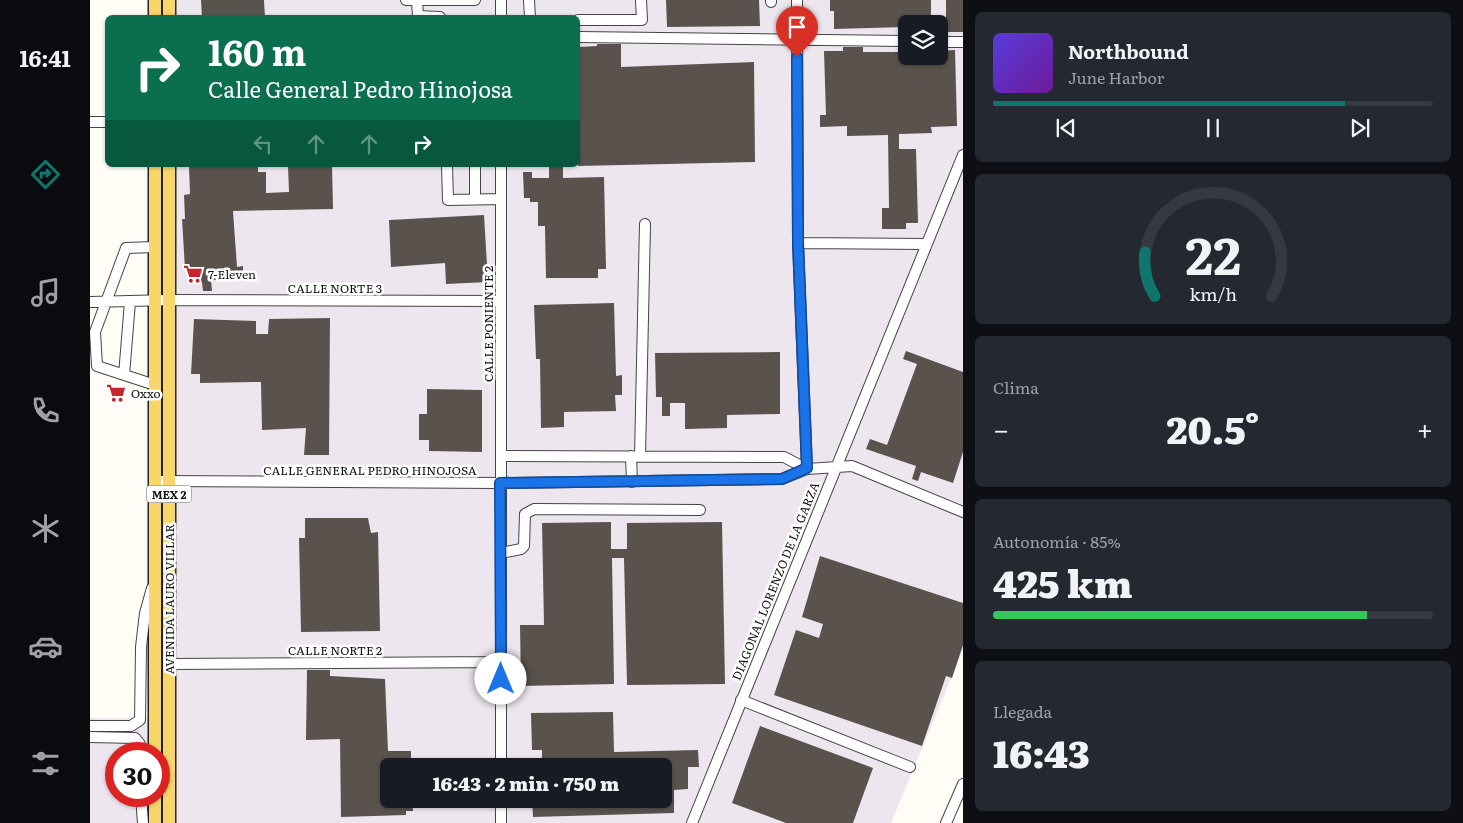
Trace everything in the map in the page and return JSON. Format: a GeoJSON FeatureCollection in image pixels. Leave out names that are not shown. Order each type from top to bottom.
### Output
{"type":"FeatureCollection","features":[{"type":"Feature","properties":{"kind":"main road"},"geometry":{"type":"LineString","coordinates":[[155,0],[155,15]]}},
{"type":"Feature","properties":{"kind":"main road"},"geometry":{"type":"LineString","coordinates":[[169,0],[169,15]]}},
{"type":"Feature","properties":{"kind":"main road","name":"AVENIDA LAURO VILLAR"},"geometry":{"type":"LineString","coordinates":[[155,167],[155,742]]}},
{"type":"Feature","properties":{"kind":"main road","name":"AVENIDA LAURO VILLAR"},"geometry":{"type":"LineString","coordinates":[[169,167],[169,823]]}},
{"type":"Feature","properties":{"kind":"main road"},"geometry":{"type":"LineString","coordinates":[[155,807],[155,823]]}},
{"type":"Feature","properties":{"kind":"street"},"geometry":{"type":"LineString","coordinates":[[406,0],[475,0]]}},
{"type":"Feature","properties":{"kind":"street"},"geometry":{"type":"LineString","coordinates":[[501,0],[501,15]]}},
{"type":"Feature","properties":{"kind":"street"},"geometry":{"type":"LineString","coordinates":[[529,0],[530,15]]}},
{"type":"Feature","properties":{"kind":"street"},"geometry":{"type":"LineString","coordinates":[[580,20],[642,20],[642,0]]}},
{"type":"Feature","properties":{"kind":"street"},"geometry":{"type":"LineString","coordinates":[[502,456],[784,456],[807,468],[798,242],[797,0]]}},
{"type":"Feature","properties":{"kind":"street"},"geometry":{"type":"LineString","coordinates":[[417,1],[418,15]]}},
{"type":"Feature","properties":{"kind":"street"},"geometry":{"type":"LineString","coordinates":[[580,38],[898,41]]}},
{"type":"Feature","properties":{"kind":"street"},"geometry":{"type":"LineString","coordinates":[[948,42],[963,42]]}},
{"type":"Feature","properties":{"kind":"street"},"geometry":{"type":"LineString","coordinates":[[90,122],[105,122]]}},
{"type":"Feature","properties":{"kind":"street","name":"DIAGONAL LORENZO DE LA GARZA"},"geometry":{"type":"LineString","coordinates":[[692,823],[835,466],[963,155]]}},
{"type":"Feature","properties":{"kind":"street"},"geometry":{"type":"LineString","coordinates":[[448,167],[448,200],[501,199]]}},
{"type":"Feature","properties":{"kind":"street"},"geometry":{"type":"LineString","coordinates":[[475,167],[475,200]]}},
{"type":"Feature","properties":{"kind":"street","name":"CALLE PONIENTE 2"},"geometry":{"type":"LineString","coordinates":[[500,167],[501,758]]}},
{"type":"Feature","properties":{"kind":"street"},"geometry":{"type":"LineString","coordinates":[[632,482],[636,456],[645,224]]}},
{"type":"Feature","properties":{"kind":"street"},"geometry":{"type":"LineString","coordinates":[[798,242],[927,244]]}},
{"type":"Feature","properties":{"kind":"street"},"geometry":{"type":"LineString","coordinates":[[155,247],[126,248],[95,332],[97,366],[155,385]]}},
{"type":"Feature","properties":{"kind":"street","name":"CALLE NORTE 3"},"geometry":{"type":"LineString","coordinates":[[90,302],[169,300],[500,301]]}},
{"type":"Feature","properties":{"kind":"street"},"geometry":{"type":"LineString","coordinates":[[124,375],[130,302]]}},
{"type":"Feature","properties":{"kind":"street","name":"CALLE GENERAL PEDRO HINOJOSA"},"geometry":{"type":"LineString","coordinates":[[155,481],[500,483],[782,479],[807,468],[852,466],[963,512]]}},
{"type":"Feature","properties":{"kind":"street"},"geometry":{"type":"LineString","coordinates":[[500,553],[521,549],[524,546],[525,514],[534,508],[700,510]]}},
{"type":"Feature","properties":{"kind":"street"},"geometry":{"type":"LineString","coordinates":[[90,726],[135,725],[140,720],[142,632],[156,575]]}},
{"type":"Feature","properties":{"kind":"street","name":"CALLE NORTE 2"},"geometry":{"type":"LineString","coordinates":[[169,664],[501,662]]}},
{"type":"Feature","properties":{"kind":"street"},"geometry":{"type":"LineString","coordinates":[[741,700],[910,767]]}},
{"type":"Feature","properties":{"kind":"street"},"geometry":{"type":"LineString","coordinates":[[125,726],[125,737]]}},
{"type":"Feature","properties":{"kind":"street"},"geometry":{"type":"LineString","coordinates":[[90,738],[125,737],[138,740],[138,742]]}},
{"type":"Feature","properties":{"kind":"street"},"geometry":{"type":"LineString","coordinates":[[946,823],[963,784]]}},
{"type":"Feature","properties":{"kind":"street"},"geometry":{"type":"LineString","coordinates":[[142,807],[143,823]]}},
{"type":"Feature","properties":{"kind":"street"},"geometry":{"type":"LineString","coordinates":[[501,808],[501,823]]}},
{"type":"Feature","properties":{"kind":"shaded area"},"geometry":{"type":"Polygon","coordinates":[[[174,0],[963,0],[963,650],[891,823],[90,823],[90,718],[168,719],[173,167],[580,167],[580,15],[174,15],[174,0]]]}},
{"type":"Feature","properties":{"kind":"building"},"geometry":{"type":"Polygon","coordinates":[[[201,0],[264,0],[265,15],[202,15],[201,0]]]}},
{"type":"Feature","properties":{"kind":"building"},"geometry":{"type":"Polygon","coordinates":[[[666,0],[759,0],[760,26],[667,27],[666,0]]]}},
{"type":"Feature","properties":{"kind":"building"},"geometry":{"type":"Polygon","coordinates":[[[830,0],[931,0],[931,15],[898,15],[898,27],[834,29],[834,11],[830,11],[830,0]]]}},
{"type":"Feature","properties":{"kind":"building"},"geometry":{"type":"Polygon","coordinates":[[[946,0],[963,0],[963,32],[948,32],[948,15],[946,15],[946,0]]]}},
{"type":"Feature","properties":{"kind":"building"},"geometry":{"type":"Polygon","coordinates":[[[597,44],[621,44],[621,67],[754,62],[755,162],[580,166],[580,47],[597,46],[597,44]]]}},
{"type":"Feature","properties":{"kind":"building"},"geometry":{"type":"Polygon","coordinates":[[[843,47],[863,47],[863,52],[898,52],[898,65],[948,65],[948,50],[955,50],[957,126],[931,127],[932,133],[899,134],[899,149],[916,149],[918,223],[906,223],[906,229],[882,229],[882,208],[889,208],[888,135],[847,136],[847,126],[820,127],[820,115],[826,115],[824,51],[843,51],[843,47]]]}},
{"type":"Feature","properties":{"kind":"building"},"geometry":{"type":"Polygon","coordinates":[[[189,167],[258,167],[258,172],[266,172],[266,193],[289,192],[288,167],[332,167],[333,209],[233,211],[237,267],[243,266],[243,274],[236,274],[237,279],[211,280],[212,291],[203,291],[202,282],[192,282],[191,268],[185,269],[182,219],[185,219],[184,195],[190,194],[189,167]]]}},
{"type":"Feature","properties":{"kind":"building"},"geometry":{"type":"Polygon","coordinates":[[[549,167],[563,167],[563,178],[604,177],[606,269],[598,269],[598,278],[546,278],[545,226],[538,226],[538,202],[530,202],[530,198],[524,198],[523,172],[532,172],[532,178],[549,178],[549,167]]]}},
{"type":"Feature","properties":{"kind":"building"},"geometry":{"type":"Polygon","coordinates":[[[484,215],[488,282],[446,284],[445,263],[391,267],[389,220],[484,215]]]}},
{"type":"Feature","properties":{"kind":"building"},"geometry":{"type":"Polygon","coordinates":[[[614,303],[616,376],[622,375],[622,395],[615,395],[616,411],[564,412],[564,427],[541,428],[540,359],[536,359],[534,305],[614,303]]]}},
{"type":"Feature","properties":{"kind":"building"},"geometry":{"type":"Polygon","coordinates":[[[330,318],[329,455],[304,455],[306,428],[262,430],[261,382],[200,383],[200,374],[191,374],[194,319],[256,321],[256,334],[268,334],[269,319],[330,318]]]}},
{"type":"Feature","properties":{"kind":"building"},"geometry":{"type":"Polygon","coordinates":[[[906,351],[963,372],[963,452],[953,483],[921,472],[918,481],[912,479],[916,466],[866,449],[870,439],[887,445],[917,364],[903,359],[906,351]]]}},
{"type":"Feature","properties":{"kind":"building"},"geometry":{"type":"Polygon","coordinates":[[[780,352],[780,414],[727,415],[727,428],[685,429],[685,403],[670,403],[670,416],[662,416],[662,397],[656,397],[655,353],[780,352]]]}},
{"type":"Feature","properties":{"kind":"building"},"geometry":{"type":"Polygon","coordinates":[[[427,389],[482,390],[482,452],[429,451],[429,440],[419,440],[419,414],[427,414],[427,389]]]}},
{"type":"Feature","properties":{"kind":"building"},"geometry":{"type":"Polygon","coordinates":[[[305,518],[368,518],[371,533],[378,532],[380,631],[301,632],[299,538],[305,538],[305,518]]]}},
{"type":"Feature","properties":{"kind":"building"},"geometry":{"type":"Polygon","coordinates":[[[611,522],[611,549],[627,549],[627,523],[722,522],[725,684],[627,685],[624,558],[612,558],[614,684],[521,686],[520,625],[544,625],[542,523],[611,522]]]}},
{"type":"Feature","properties":{"kind":"building"},"geometry":{"type":"Polygon","coordinates":[[[820,556],[963,603],[963,645],[952,678],[946,676],[922,746],[774,695],[796,630],[819,638],[823,624],[802,617],[820,556]]]}},
{"type":"Feature","properties":{"kind":"building"},"geometry":{"type":"Polygon","coordinates":[[[307,670],[330,670],[330,676],[385,679],[388,751],[411,751],[411,758],[380,758],[380,808],[413,808],[413,811],[406,811],[406,815],[341,817],[340,739],[306,740],[307,670]]]}},
{"type":"Feature","properties":{"kind":"building"},"geometry":{"type":"Polygon","coordinates":[[[613,712],[614,752],[698,750],[699,767],[688,767],[688,789],[674,790],[674,813],[533,817],[532,808],[672,808],[672,758],[542,758],[542,750],[532,750],[531,713],[613,712]]]}},
{"type":"Feature","properties":{"kind":"building"},"geometry":{"type":"Polygon","coordinates":[[[760,726],[873,768],[853,823],[786,823],[732,803],[760,726]]]}},
{"type":"Feature","properties":{"kind":"place","name":"7-Eleven"},"geometry":{"type":"Point","coordinates":[193,274]}},
{"type":"Feature","properties":{"kind":"place","name":"Oxxo"},"geometry":{"type":"Point","coordinates":[116,393]}},
{"type":"Feature","properties":{"kind":"route"},"geometry":{"type":"LineString","coordinates":[[501,679],[500,483],[782,479],[807,468],[798,242],[797,57]]}}]}
